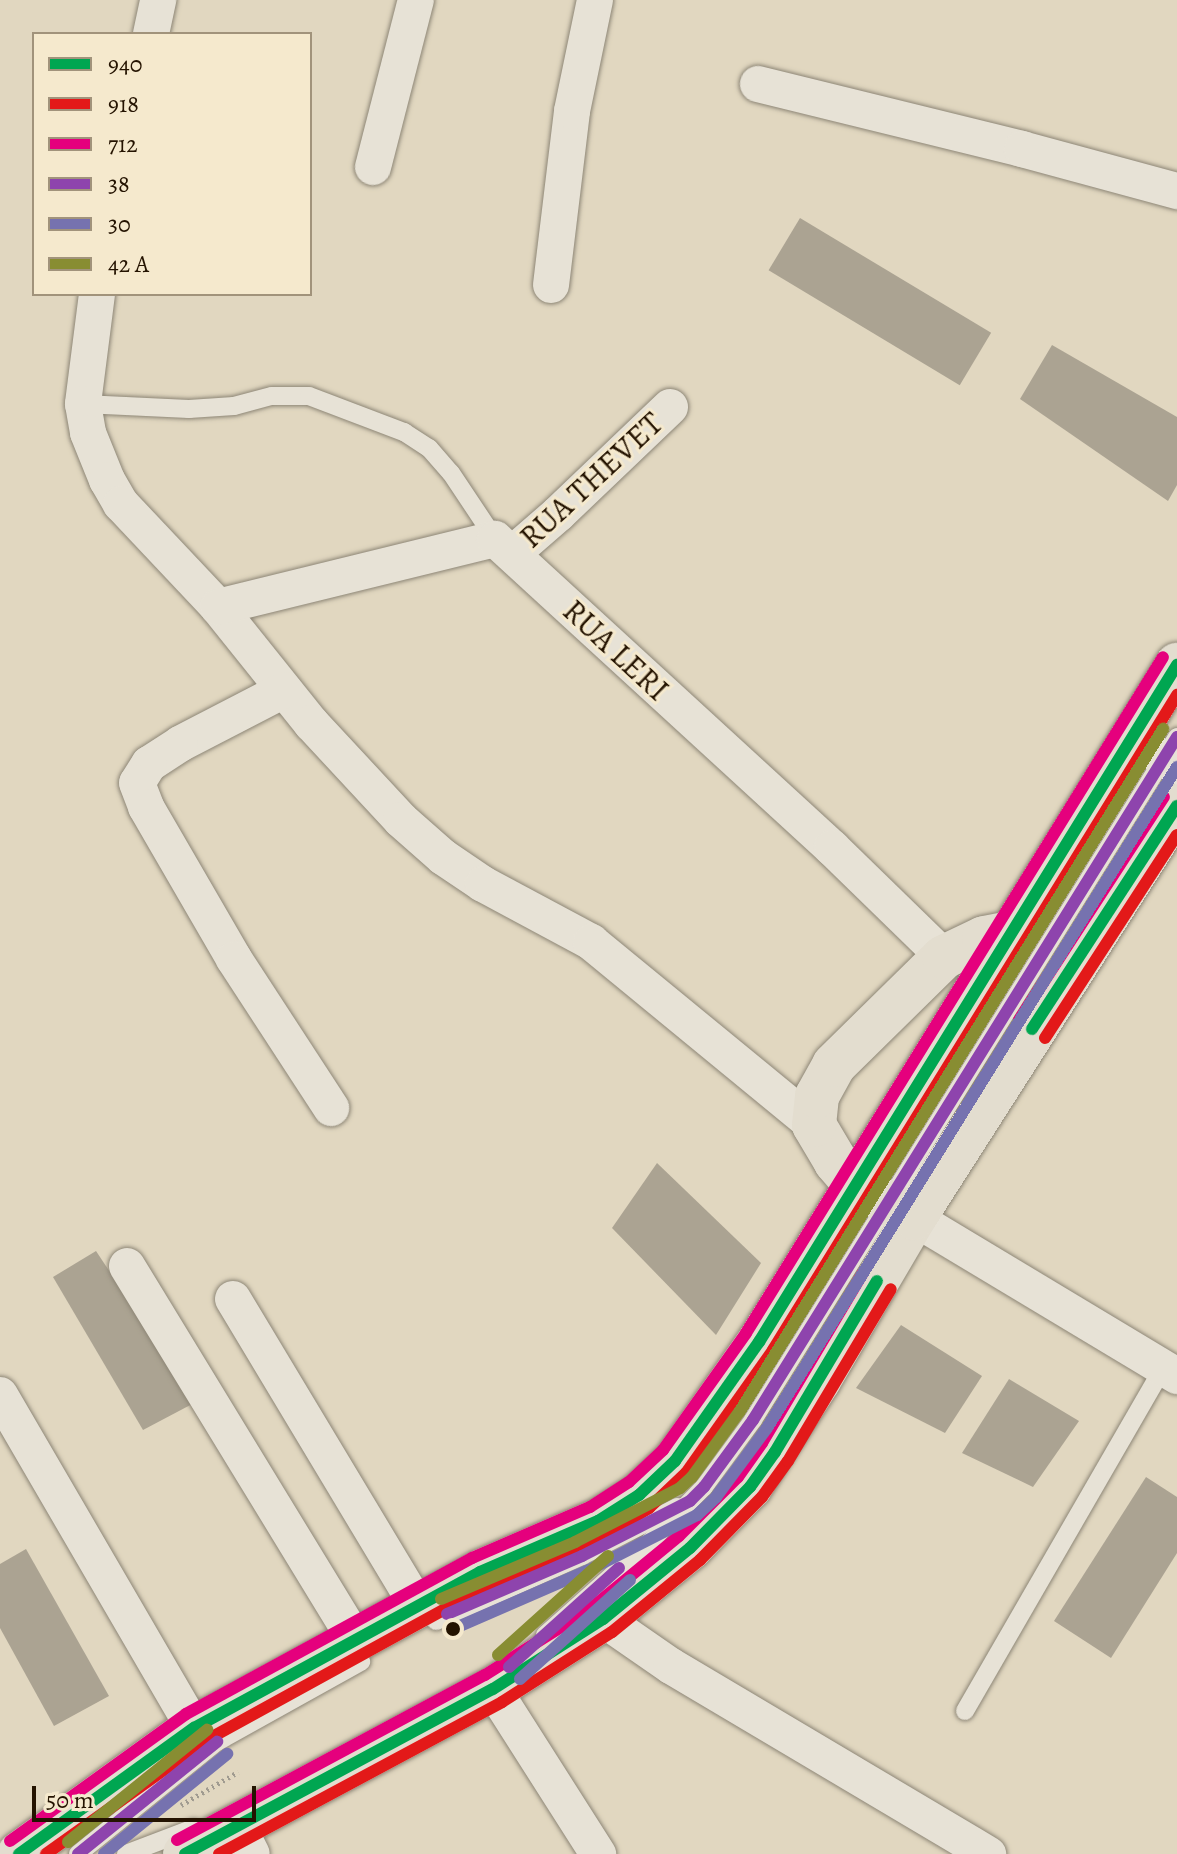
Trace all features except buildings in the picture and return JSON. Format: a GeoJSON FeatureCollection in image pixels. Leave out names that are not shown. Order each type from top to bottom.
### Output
{"type":"FeatureCollection","features":[{"type":"Feature","properties":{"kind":"main road"},"geometry":{"type":"LineString","coordinates":[[185,1854],[245,1840],[603,1619],[690,1548],[750,1487],[819,1380],[885,1201],[1009,933],[1162,751],[1177,665]]}},
{"type":"Feature","properties":{"kind":"main road"},"geometry":{"type":"LineString","coordinates":[[19,1854],[194,1728],[480,1572],[598,1521],[639,1495],[675,1461],[759,1342],[885,1201],[1177,806]]}},
{"type":"Feature","properties":{"kind":"main road"},"geometry":{"type":"LineString","coordinates":[[885,1201],[836,1162],[814,1125],[817,1096],[834,1065],[944,957],[984,938],[1009,933]]}},
{"type":"Feature","properties":{"kind":"street"},"geometry":{"type":"LineString","coordinates":[[151,32],[158,0]]}},
{"type":"Feature","properties":{"kind":"street"},"geometry":{"type":"LineString","coordinates":[[373,167],[416,0]]}},
{"type":"Feature","properties":{"kind":"street"},"geometry":{"type":"LineString","coordinates":[[551,285],[572,111],[595,0]]}},
{"type":"Feature","properties":{"kind":"street"},"geometry":{"type":"LineString","coordinates":[[758,84],[1177,191]]}},
{"type":"Feature","properties":{"kind":"street"},"geometry":{"type":"LineString","coordinates":[[97,296],[83,404],[88,433],[107,480],[121,504],[218,607],[284,690],[401,820],[443,857],[483,884],[591,942],[814,1125]]}},
{"type":"Feature","properties":{"kind":"street","name":"RUA THEVET"},"geometry":{"type":"LineString","coordinates":[[503,546],[558,514],[670,407]]}},
{"type":"Feature","properties":{"kind":"street"},"geometry":{"type":"LineString","coordinates":[[218,607],[503,546]]}},
{"type":"Feature","properties":{"kind":"street","name":"RUA LERI"},"geometry":{"type":"LineString","coordinates":[[503,546],[832,848],[944,957]]}},
{"type":"Feature","properties":{"kind":"street"},"geometry":{"type":"LineString","coordinates":[[284,690],[159,757],[149,764],[137,783],[146,807],[234,959],[331,1108]]}},
{"type":"Feature","properties":{"kind":"street"},"geometry":{"type":"LineString","coordinates":[[885,1201],[1170,1372]]}},
{"type":"Feature","properties":{"kind":"street"},"geometry":{"type":"LineString","coordinates":[[127,1266],[356,1641]]}},
{"type":"Feature","properties":{"kind":"street"},"geometry":{"type":"LineString","coordinates":[[233,1299],[418,1607]]}},
{"type":"Feature","properties":{"kind":"street"},"geometry":{"type":"LineString","coordinates":[[0,1395],[194,1728]]}},
{"type":"Feature","properties":{"kind":"street"},"geometry":{"type":"LineString","coordinates":[[603,1619],[671,1666],[988,1854]]}},
{"type":"Feature","properties":{"kind":"street"},"geometry":{"type":"LineString","coordinates":[[493,1689],[598,1854]]}},
{"type":"Feature","properties":{"kind":"lane"},"geometry":{"type":"LineString","coordinates":[[83,404],[189,409],[234,406],[272,396],[309,396],[404,432],[429,448],[451,473],[503,546]]}},
{"type":"Feature","properties":{"kind":"lane"},"geometry":{"type":"LineString","coordinates":[[126,1854],[248,1807],[509,1667],[654,1538],[690,1501],[753,1420],[1162,751]]}},
{"type":"Feature","properties":{"kind":"lane"},"geometry":{"type":"LineString","coordinates":[[965,1711],[1170,1372]]}},
{"type":"Feature","properties":{"kind":"lane"},"geometry":{"type":"LineString","coordinates":[[78,1854],[217,1742],[447,1614],[582,1556],[690,1501]]}},
{"type":"Feature","properties":{"kind":"transit line","name":"712"},"geometry":{"type":"LineString","coordinates":[[10,1841],[186,1714],[472,1558],[590,1507],[629,1482],[663,1450],[746,1333],[1163,657]]}},
{"type":"Feature","properties":{"kind":"transit line","name":"940"},"geometry":{"type":"LineString","coordinates":[[19,1854],[194,1728],[480,1572],[598,1521],[639,1495],[675,1461],[759,1342],[1177,665]]}},
{"type":"Feature","properties":{"kind":"transit line","name":"918"},"geometry":{"type":"LineString","coordinates":[[46,1854],[203,1742],[487,1586],[605,1535],[649,1508],[686,1473],[773,1350],[1177,695]]}},
{"type":"Feature","properties":{"kind":"transit line"},"geometry":{"type":"LineString","coordinates":[[441,1599],[575,1542],[680,1488],[692,1477],[740,1411],[1163,729]]}},
{"type":"Feature","properties":{"kind":"transit line","name":"38"},"geometry":{"type":"LineString","coordinates":[[447,1614],[582,1556],[690,1501],[704,1487],[753,1420],[1177,737]]}},
{"type":"Feature","properties":{"kind":"transit line","name":"30"},"geometry":{"type":"LineString","coordinates":[[453,1629],[589,1570],[697,1515],[716,1497],[767,1428],[1177,767]]}},
{"type":"Feature","properties":{"kind":"transit line","name":"712"},"geometry":{"type":"LineString","coordinates":[[1019,1020],[1164,797]]}},
{"type":"Feature","properties":{"kind":"transit line","name":"940"},"geometry":{"type":"LineString","coordinates":[[1032,1029],[1177,806]]}},
{"type":"Feature","properties":{"kind":"transit line","name":"918"},"geometry":{"type":"LineString","coordinates":[[1045,1038],[1177,835]]}},
{"type":"Feature","properties":{"kind":"transit line","name":"712"},"geometry":{"type":"LineString","coordinates":[[177,1840],[485,1675],[594,1606],[679,1536],[738,1477],[762,1443],[863,1273]]}},
{"type":"Feature","properties":{"kind":"transit line","name":"940"},"geometry":{"type":"LineString","coordinates":[[185,1854],[493,1689],[603,1619],[690,1548],[750,1487],[775,1452],[877,1281]]}},
{"type":"Feature","properties":{"kind":"transit line","name":"918"},"geometry":{"type":"LineString","coordinates":[[219,1854],[502,1702],[612,1632],[700,1560],[762,1497],[788,1461],[891,1289]]}},
{"type":"Feature","properties":{"kind":"transit line"},"geometry":{"type":"LineString","coordinates":[[498,1655],[608,1556]]}},
{"type":"Feature","properties":{"kind":"transit line","name":"38"},"geometry":{"type":"LineString","coordinates":[[509,1667],[619,1568]]}},
{"type":"Feature","properties":{"kind":"transit line","name":"30"},"geometry":{"type":"LineString","coordinates":[[520,1679],[630,1580]]}},
{"type":"Feature","properties":{"kind":"transit line"},"geometry":{"type":"LineString","coordinates":[[68,1842],[207,1730]]}},
{"type":"Feature","properties":{"kind":"transit line","name":"38"},"geometry":{"type":"LineString","coordinates":[[78,1854],[217,1742]]}},
{"type":"Feature","properties":{"kind":"transit line","name":"30"},"geometry":{"type":"LineString","coordinates":[[104,1854],[227,1754]]}}]}
